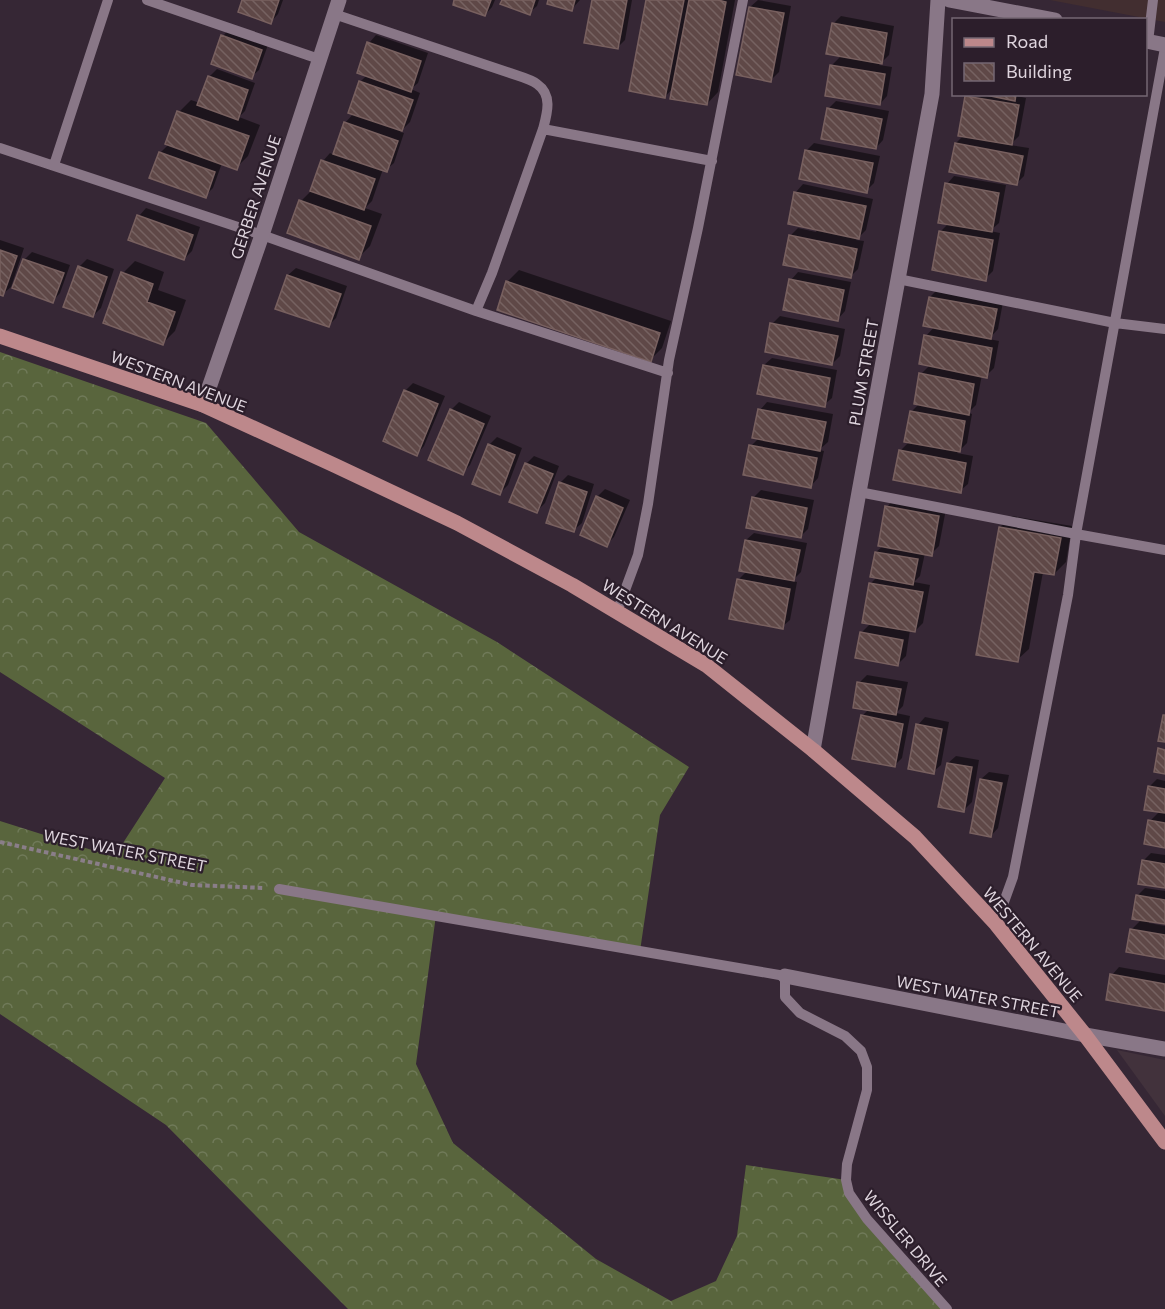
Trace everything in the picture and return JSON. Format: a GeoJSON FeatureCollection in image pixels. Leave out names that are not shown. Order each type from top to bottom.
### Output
{"type":"FeatureCollection","features":[{"type":"Feature","properties":{"kind":"main road","name":"WESTERN AVENUE"},"geometry":{"type":"LineString","coordinates":[[0,336],[203,405],[334,465],[457,523],[572,585],[706,665],[813,750],[915,837],[996,924],[1085,1035],[1165,1142]]}},
{"type":"Feature","properties":{"kind":"street","name":"PLUM STREET"},"geometry":{"type":"LineString","coordinates":[[813,750],[932,94],[938,0]]}},
{"type":"Feature","properties":{"kind":"street"},"geometry":{"type":"LineString","coordinates":[[949,0],[1044,18]]}},
{"type":"Feature","properties":{"kind":"street","name":"GERBER AVENUE"},"geometry":{"type":"LineString","coordinates":[[203,405],[337,7]]}},
{"type":"Feature","properties":{"kind":"street"},"geometry":{"type":"LineString","coordinates":[[1147,41],[1165,47]]}},
{"type":"Feature","properties":{"kind":"street","name":"WEST WATER STREET"},"geometry":{"type":"LineString","coordinates":[[785,976],[1165,1049]]}},
{"type":"Feature","properties":{"kind":"lane"},"geometry":{"type":"LineString","coordinates":[[54,165],[108,0]]}},
{"type":"Feature","properties":{"kind":"lane"},"geometry":{"type":"LineString","coordinates":[[147,0],[319,59]]}},
{"type":"Feature","properties":{"kind":"lane"},"geometry":{"type":"LineString","coordinates":[[617,612],[638,555],[668,373],[712,161],[742,0]]}},
{"type":"Feature","properties":{"kind":"lane"},"geometry":{"type":"LineString","coordinates":[[1147,41],[1153,0]]}},
{"type":"Feature","properties":{"kind":"lane"},"geometry":{"type":"LineString","coordinates":[[337,7],[537,84],[547,96],[548,110],[543,129],[492,273],[476,311]]}},
{"type":"Feature","properties":{"kind":"lane"},"geometry":{"type":"LineString","coordinates":[[996,924],[1013,877],[1068,595],[1076,534],[1165,47]]}},
{"type":"Feature","properties":{"kind":"lane"},"geometry":{"type":"LineString","coordinates":[[543,129],[712,161]]}},
{"type":"Feature","properties":{"kind":"lane"},"geometry":{"type":"LineString","coordinates":[[0,148],[262,235],[476,311],[668,373]]}},
{"type":"Feature","properties":{"kind":"lane"},"geometry":{"type":"LineString","coordinates":[[898,279],[1115,323],[1165,329]]}},
{"type":"Feature","properties":{"kind":"lane"},"geometry":{"type":"LineString","coordinates":[[859,492],[1165,550]]}},
{"type":"Feature","properties":{"kind":"lane"},"geometry":{"type":"LineString","coordinates":[[279,889],[785,976]]}},
{"type":"Feature","properties":{"kind":"lane","name":"WISSLER DRIVE"},"geometry":{"type":"LineString","coordinates":[[785,976],[785,996],[800,1013],[845,1036],[861,1051],[867,1067],[867,1090],[847,1164],[846,1180],[849,1193],[867,1219],[947,1309]]}},
{"type":"Feature","properties":{"kind":"path","name":"WEST WATER STREET"},"geometry":{"type":"LineString","coordinates":[[0,842],[192,885],[279,889]]}},
{"type":"Feature","properties":{"kind":"shaded area"},"geometry":{"type":"Polygon","coordinates":[[[1050,0],[1165,0],[1165,22],[1050,0]]]}},
{"type":"Feature","properties":{"kind":"shaded area"},"geometry":{"type":"Polygon","coordinates":[[[1117,1050],[1165,1060],[1165,1116],[1117,1050]]]}},
{"type":"Feature","properties":{"kind":"green space"},"geometry":{"type":"Polygon","coordinates":[[[0,352],[206,423],[299,532],[497,642],[689,767],[660,815],[640,951],[436,915],[416,1064],[453,1143],[596,1259],[671,1301],[716,1281],[737,1236],[746,1165],[846,1180],[849,1193],[947,1309],[348,1309],[166,1125],[0,1014],[0,821],[114,857],[165,778],[0,672],[0,352]]]}},
{"type":"Feature","properties":{"kind":"building"},"geometry":{"type":"Polygon","coordinates":[[[242,0],[279,0],[271,24],[238,12],[242,0]]]}},
{"type":"Feature","properties":{"kind":"building"},"geometry":{"type":"Polygon","coordinates":[[[454,0],[491,0],[485,16],[453,5],[454,0]]]}},
{"type":"Feature","properties":{"kind":"building"},"geometry":{"type":"Polygon","coordinates":[[[502,0],[535,0],[530,15],[500,4],[502,0]]]}},
{"type":"Feature","properties":{"kind":"building"},"geometry":{"type":"Polygon","coordinates":[[[548,0],[575,0],[572,11],[547,4],[548,0]]]}},
{"type":"Feature","properties":{"kind":"building"},"geometry":{"type":"Polygon","coordinates":[[[592,0],[627,0],[618,49],[584,43],[592,0]]]}},
{"type":"Feature","properties":{"kind":"building"},"geometry":{"type":"Polygon","coordinates":[[[646,0],[684,0],[665,98],[629,91],[646,0]]]}},
{"type":"Feature","properties":{"kind":"building"},"geometry":{"type":"Polygon","coordinates":[[[689,0],[726,2],[707,105],[670,99],[689,0]]]}},
{"type":"Feature","properties":{"kind":"building"},"geometry":{"type":"Polygon","coordinates":[[[749,7],[784,13],[771,82],[736,75],[749,7]]]}},
{"type":"Feature","properties":{"kind":"building"},"geometry":{"type":"Polygon","coordinates":[[[832,23],[887,33],[882,64],[826,54],[832,23]]]}},
{"type":"Feature","properties":{"kind":"building"},"geometry":{"type":"Polygon","coordinates":[[[221,35],[262,50],[252,79],[211,64],[221,35]]]}},
{"type":"Feature","properties":{"kind":"building"},"geometry":{"type":"Polygon","coordinates":[[[367,42],[421,61],[411,92],[357,73],[367,42]]]}},
{"type":"Feature","properties":{"kind":"building"},"geometry":{"type":"Polygon","coordinates":[[[830,65],[885,74],[880,105],[825,96],[830,65]]]}},
{"type":"Feature","properties":{"kind":"building"},"geometry":{"type":"Polygon","coordinates":[[[208,76],[248,90],[238,120],[197,105],[208,76]]]}},
{"type":"Feature","properties":{"kind":"building"},"geometry":{"type":"Polygon","coordinates":[[[359,81],[413,100],[402,131],[348,113],[359,81]]]}},
{"type":"Feature","properties":{"kind":"building"},"geometry":{"type":"Polygon","coordinates":[[[965,96],[1019,105],[1012,145],[958,136],[965,96]]]}},
{"type":"Feature","properties":{"kind":"building"},"geometry":{"type":"Polygon","coordinates":[[[991,96],[1016,96],[1015,101],[991,96]]]}},
{"type":"Feature","properties":{"kind":"building"},"geometry":{"type":"Polygon","coordinates":[[[827,108],[882,119],[876,149],[821,139],[827,108]]]}},
{"type":"Feature","properties":{"kind":"building"},"geometry":{"type":"Polygon","coordinates":[[[177,111],[249,136],[237,170],[165,144],[177,111]]]}},
{"type":"Feature","properties":{"kind":"building"},"geometry":{"type":"Polygon","coordinates":[[[344,122],[398,141],[387,172],[333,154],[344,122]]]}},
{"type":"Feature","properties":{"kind":"building"},"geometry":{"type":"Polygon","coordinates":[[[955,143],[1023,156],[1017,185],[949,172],[955,143]]]}},
{"type":"Feature","properties":{"kind":"building"},"geometry":{"type":"Polygon","coordinates":[[[805,150],[873,163],[867,193],[799,179],[805,150]]]}},
{"type":"Feature","properties":{"kind":"building"},"geometry":{"type":"Polygon","coordinates":[[[159,152],[215,172],[206,198],[149,178],[159,152]]]}},
{"type":"Feature","properties":{"kind":"building"},"geometry":{"type":"Polygon","coordinates":[[[321,160],[375,179],[364,210],[310,191],[321,160]]]}},
{"type":"Feature","properties":{"kind":"building"},"geometry":{"type":"Polygon","coordinates":[[[945,183],[999,193],[992,232],[938,223],[945,183]]]}},
{"type":"Feature","properties":{"kind":"building"},"geometry":{"type":"Polygon","coordinates":[[[794,192],[866,206],[859,239],[788,224],[794,192]]]}},
{"type":"Feature","properties":{"kind":"building"},"geometry":{"type":"Polygon","coordinates":[[[299,200],[371,226],[359,260],[287,233],[299,200]]]}},
{"type":"Feature","properties":{"kind":"building"},"geometry":{"type":"Polygon","coordinates":[[[137,215],[193,235],[184,260],[128,240],[137,215]]]}},
{"type":"Feature","properties":{"kind":"building"},"geometry":{"type":"Polygon","coordinates":[[[939,231],[993,240],[986,281],[932,270],[939,231]]]}},
{"type":"Feature","properties":{"kind":"building"},"geometry":{"type":"Polygon","coordinates":[[[789,235],[857,249],[851,278],[783,265],[789,235]]]}},
{"type":"Feature","properties":{"kind":"building"},"geometry":{"type":"Polygon","coordinates":[[[0,250],[17,256],[3,296],[0,295],[0,250]]]}},
{"type":"Feature","properties":{"kind":"building"},"geometry":{"type":"Polygon","coordinates":[[[23,259],[64,273],[53,303],[12,288],[23,259]]]}},
{"type":"Feature","properties":{"kind":"building"},"geometry":{"type":"Polygon","coordinates":[[[78,266],[107,277],[93,317],[63,307],[78,266]]]}},
{"type":"Feature","properties":{"kind":"building"},"geometry":{"type":"Polygon","coordinates":[[[121,272],[153,284],[147,302],[175,312],[163,345],[103,323],[121,272]]]}},
{"type":"Feature","properties":{"kind":"building"},"geometry":{"type":"Polygon","coordinates":[[[287,275],[341,294],[329,327],[275,309],[287,275]]]}},
{"type":"Feature","properties":{"kind":"building"},"geometry":{"type":"Polygon","coordinates":[[[789,279],[844,290],[838,321],[783,310],[789,279]]]}},
{"type":"Feature","properties":{"kind":"building"},"geometry":{"type":"Polygon","coordinates":[[[506,281],[660,333],[651,362],[497,310],[506,281]]]}},
{"type":"Feature","properties":{"kind":"building"},"geometry":{"type":"Polygon","coordinates":[[[929,297],[997,309],[991,339],[923,326],[929,297]]]}},
{"type":"Feature","properties":{"kind":"building"},"geometry":{"type":"Polygon","coordinates":[[[770,323],[838,336],[832,365],[765,352],[770,323]]]}},
{"type":"Feature","properties":{"kind":"building"},"geometry":{"type":"Polygon","coordinates":[[[924,335],[992,348],[987,378],[919,364],[924,335]]]}},
{"type":"Feature","properties":{"kind":"building"},"geometry":{"type":"Polygon","coordinates":[[[763,365],[830,378],[825,407],[757,394],[763,365]]]}},
{"type":"Feature","properties":{"kind":"building"},"geometry":{"type":"Polygon","coordinates":[[[919,373],[974,384],[969,415],[914,404],[919,373]]]}},
{"type":"Feature","properties":{"kind":"building"},"geometry":{"type":"Polygon","coordinates":[[[404,390],[438,404],[417,456],[383,441],[404,390]]]}},
{"type":"Feature","properties":{"kind":"building"},"geometry":{"type":"Polygon","coordinates":[[[450,409],[484,424],[463,475],[428,460],[450,409]]]}},
{"type":"Feature","properties":{"kind":"building"},"geometry":{"type":"Polygon","coordinates":[[[758,409],[826,422],[820,451],[752,438],[758,409]]]}},
{"type":"Feature","properties":{"kind":"building"},"geometry":{"type":"Polygon","coordinates":[[[910,411],[965,421],[960,452],[904,442],[910,411]]]}},
{"type":"Feature","properties":{"kind":"building"},"geometry":{"type":"Polygon","coordinates":[[[488,444],[515,455],[500,495],[472,484],[488,444]]]}},
{"type":"Feature","properties":{"kind":"building"},"geometry":{"type":"Polygon","coordinates":[[[749,445],[817,458],[811,488],[743,475],[749,445]]]}},
{"type":"Feature","properties":{"kind":"building"},"geometry":{"type":"Polygon","coordinates":[[[899,450],[966,463],[961,493],[893,480],[899,450]]]}},
{"type":"Feature","properties":{"kind":"building"},"geometry":{"type":"Polygon","coordinates":[[[525,463],[553,474],[537,513],[509,502],[525,463]]]}},
{"type":"Feature","properties":{"kind":"building"},"geometry":{"type":"Polygon","coordinates":[[[559,482],[587,492],[574,532],[546,523],[559,482]]]}},
{"type":"Feature","properties":{"kind":"building"},"geometry":{"type":"Polygon","coordinates":[[[596,496],[623,508],[607,547],[580,535],[596,496]]]}},
{"type":"Feature","properties":{"kind":"building"},"geometry":{"type":"Polygon","coordinates":[[[752,497],[807,508],[801,538],[746,528],[752,497]]]}},
{"type":"Feature","properties":{"kind":"building"},"geometry":{"type":"Polygon","coordinates":[[[885,506],[939,516],[932,556],[878,546],[885,506]]]}},
{"type":"Feature","properties":{"kind":"building"},"geometry":{"type":"Polygon","coordinates":[[[999,527],[1061,538],[1054,575],[1034,572],[1018,662],[976,655],[999,527]]]}},
{"type":"Feature","properties":{"kind":"building"},"geometry":{"type":"Polygon","coordinates":[[[745,540],[800,550],[794,581],[739,571],[745,540]]]}},
{"type":"Feature","properties":{"kind":"building"},"geometry":{"type":"Polygon","coordinates":[[[875,552],[918,559],[913,585],[870,577],[875,552]]]}},
{"type":"Feature","properties":{"kind":"building"},"geometry":{"type":"Polygon","coordinates":[[[737,579],[790,589],[783,629],[729,619],[737,579]]]}},
{"type":"Feature","properties":{"kind":"building"},"geometry":{"type":"Polygon","coordinates":[[[869,583],[923,592],[915,632],[862,623],[869,583]]]}},
{"type":"Feature","properties":{"kind":"building"},"geometry":{"type":"Polygon","coordinates":[[[860,632],[903,640],[898,666],[855,658],[860,632]]]}},
{"type":"Feature","properties":{"kind":"building"},"geometry":{"type":"Polygon","coordinates":[[[857,682],[901,689],[896,715],[853,708],[857,682]]]}},
{"type":"Feature","properties":{"kind":"building"},"geometry":{"type":"Polygon","coordinates":[[[861,715],[903,724],[895,767],[852,759],[861,715]]]}},
{"type":"Feature","properties":{"kind":"building"},"geometry":{"type":"Polygon","coordinates":[[[1163,715],[1165,715],[1165,742],[1158,741],[1163,715]]]}},
{"type":"Feature","properties":{"kind":"building"},"geometry":{"type":"Polygon","coordinates":[[[916,724],[942,729],[934,774],[908,769],[916,724]]]}},
{"type":"Feature","properties":{"kind":"building"},"geometry":{"type":"Polygon","coordinates":[[[1158,748],[1165,750],[1165,774],[1154,772],[1158,748]]]}},
{"type":"Feature","properties":{"kind":"building"},"geometry":{"type":"Polygon","coordinates":[[[947,763],[972,767],[964,812],[938,807],[947,763]]]}},
{"type":"Feature","properties":{"kind":"building"},"geometry":{"type":"Polygon","coordinates":[[[980,779],[1002,783],[991,837],[970,833],[980,779]]]}},
{"type":"Feature","properties":{"kind":"building"},"geometry":{"type":"Polygon","coordinates":[[[1148,786],[1165,789],[1165,813],[1144,810],[1148,786]]]}},
{"type":"Feature","properties":{"kind":"building"},"geometry":{"type":"Polygon","coordinates":[[[1148,820],[1165,823],[1165,848],[1144,844],[1148,820]]]}},
{"type":"Feature","properties":{"kind":"building"},"geometry":{"type":"Polygon","coordinates":[[[1142,860],[1165,864],[1165,888],[1138,884],[1142,860]]]}},
{"type":"Feature","properties":{"kind":"building"},"geometry":{"type":"Polygon","coordinates":[[[1136,895],[1165,900],[1165,924],[1132,919],[1136,895]]]}},
{"type":"Feature","properties":{"kind":"building"},"geometry":{"type":"Polygon","coordinates":[[[1130,929],[1165,935],[1165,959],[1126,952],[1130,929]]]}},
{"type":"Feature","properties":{"kind":"building"},"geometry":{"type":"Polygon","coordinates":[[[1110,974],[1165,984],[1165,1011],[1106,1000],[1110,974]]]}}]}
